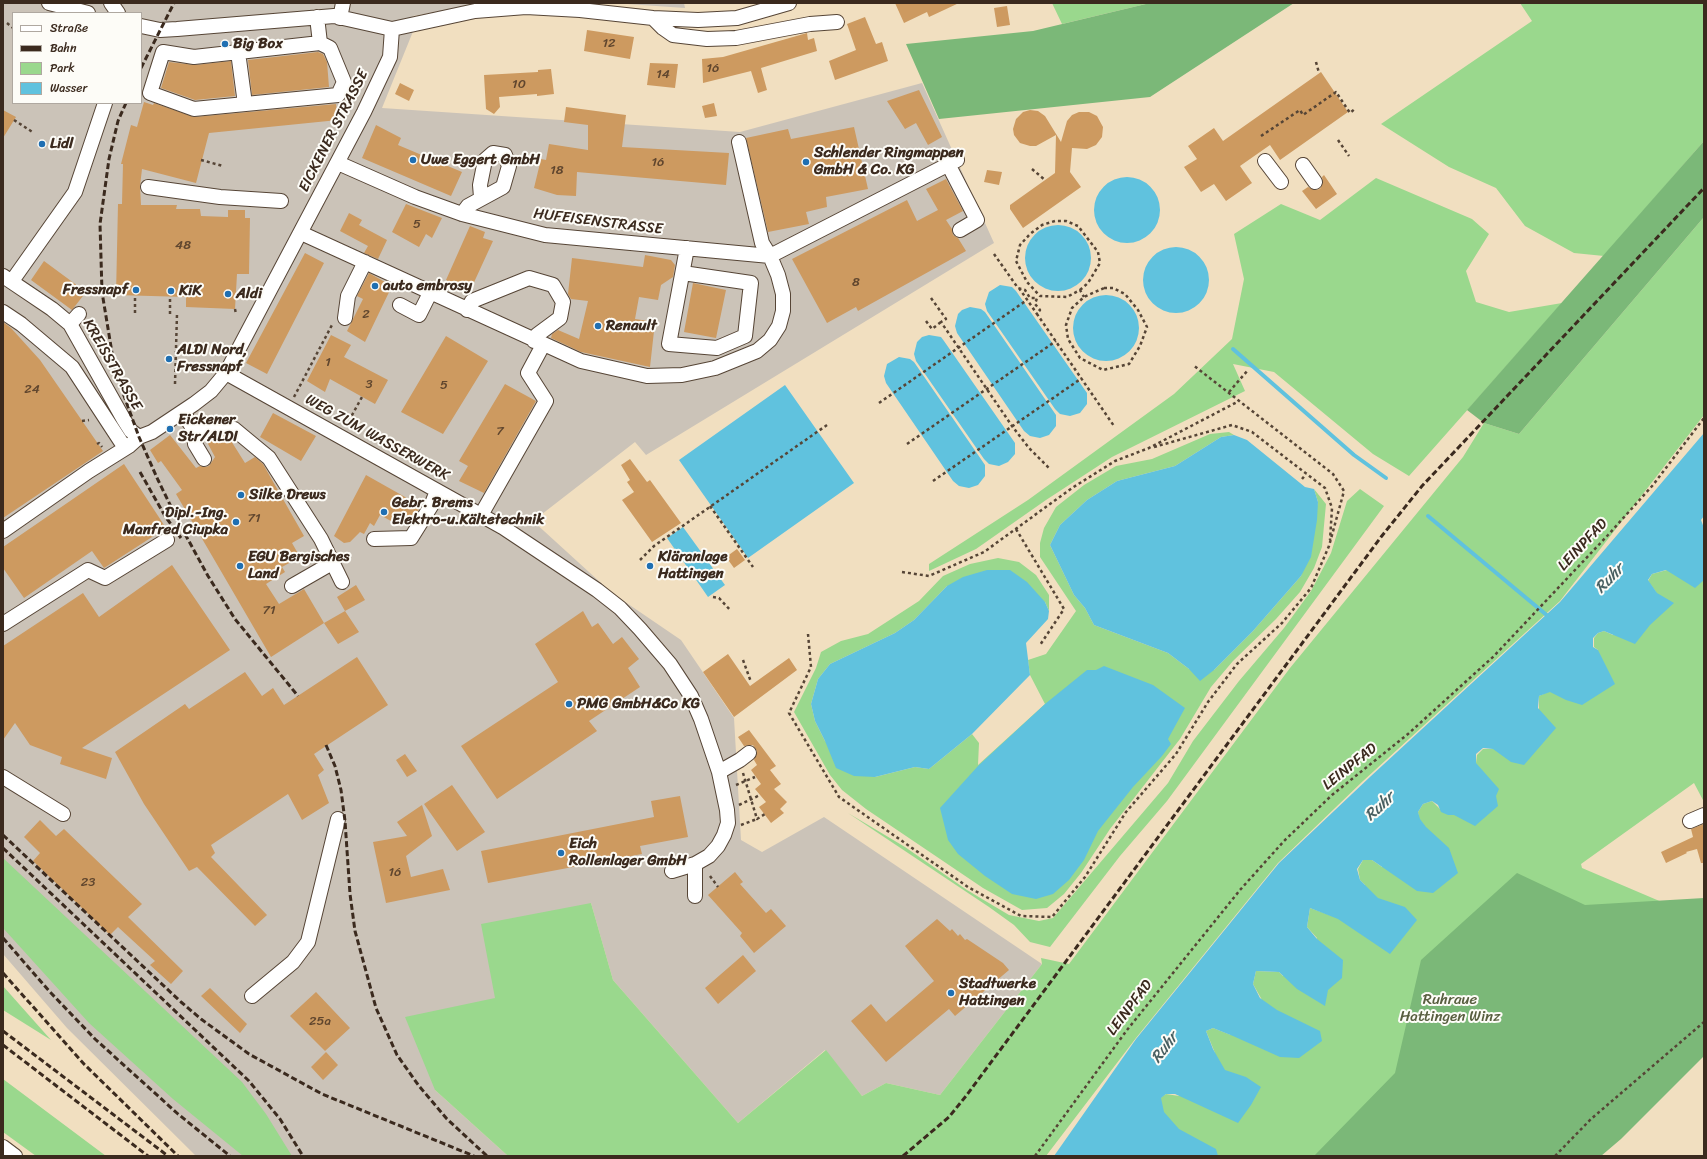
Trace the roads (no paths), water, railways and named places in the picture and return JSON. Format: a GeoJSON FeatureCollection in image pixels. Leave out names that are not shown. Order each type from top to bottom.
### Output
{"type":"FeatureCollection","features":[{"type":"Feature","properties":{"kind":"street"},"geometry":{"type":"LineString","coordinates":[[111,3],[117,12]]}},
{"type":"Feature","properties":{"kind":"street"},"geometry":{"type":"LineString","coordinates":[[340,18],[343,3]]}},
{"type":"Feature","properties":{"kind":"street"},"geometry":{"type":"LineString","coordinates":[[142,26],[160,30],[177,30],[317,18],[340,18],[392,29],[475,11],[526,7],[580,10],[653,18],[698,20],[737,18],[770,6],[789,3]]}},
{"type":"Feature","properties":{"kind":"street"},"geometry":{"type":"LineString","coordinates":[[58,7],[83,12]]}},
{"type":"Feature","properties":{"kind":"street"},"geometry":{"type":"LineString","coordinates":[[317,18],[320,43]]}},
{"type":"Feature","properties":{"kind":"street"},"geometry":{"type":"LineString","coordinates":[[653,18],[663,28],[674,35],[707,40],[736,38],[810,24],[837,22]]}},
{"type":"Feature","properties":{"kind":"street","name":"EICKENER STRASSE"},"geometry":{"type":"LineString","coordinates":[[3,531],[89,471],[183,412],[211,391],[226,373],[354,132],[390,57],[392,29]]}},
{"type":"Feature","properties":{"kind":"street"},"geometry":{"type":"LineString","coordinates":[[320,43],[330,48],[344,82],[338,95],[194,109],[150,93],[163,52],[194,57],[320,43]]}},
{"type":"Feature","properties":{"kind":"street"},"geometry":{"type":"LineString","coordinates":[[238,52],[245,104]]}},
{"type":"Feature","properties":{"kind":"street"},"geometry":{"type":"LineString","coordinates":[[8,278],[75,192],[101,120],[105,104]]}},
{"type":"Feature","properties":{"kind":"street"},"geometry":{"type":"LineString","coordinates":[[301,232],[539,343],[587,363],[647,376],[682,375],[715,368],[757,351],[770,340],[779,326],[783,311],[783,294],[778,275],[770,256],[762,243],[739,142]]}},
{"type":"Feature","properties":{"kind":"street"},"geometry":{"type":"LineString","coordinates":[[1265,161],[1281,182]]}},
{"type":"Feature","properties":{"kind":"street"},"geometry":{"type":"LineString","coordinates":[[770,256],[953,162],[976,220],[960,230]]}},
{"type":"Feature","properties":{"kind":"street","name":"HUFEISENSTRASSE"},"geometry":{"type":"LineString","coordinates":[[338,163],[415,196],[462,214],[545,235],[770,256]]}},
{"type":"Feature","properties":{"kind":"street"},"geometry":{"type":"LineString","coordinates":[[1303,165],[1315,182]]}},
{"type":"Feature","properties":{"kind":"street"},"geometry":{"type":"LineString","coordinates":[[148,187],[220,198],[281,201]]}},
{"type":"Feature","properties":{"kind":"street"},"geometry":{"type":"LineString","coordinates":[[462,214],[465,208],[481,197]]}},
{"type":"Feature","properties":{"kind":"street"},"geometry":{"type":"LineString","coordinates":[[683,273],[752,283],[745,336],[717,348],[669,344],[687,248]]}},
{"type":"Feature","properties":{"kind":"street"},"geometry":{"type":"LineString","coordinates":[[340,319],[348,296],[365,262]]}},
{"type":"Feature","properties":{"kind":"street","name":"KREISSTRASSE"},"geometry":{"type":"LineString","coordinates":[[8,278],[52,309],[74,319],[124,420],[131,431],[131,444]]}},
{"type":"Feature","properties":{"kind":"street"},"geometry":{"type":"LineString","coordinates":[[467,310],[472,301],[529,278],[553,285],[563,302],[560,318],[537,335],[539,343],[528,373],[546,401],[481,515]]}},
{"type":"Feature","properties":{"kind":"street"},"geometry":{"type":"LineString","coordinates":[[400,305],[419,315],[430,292]]}},
{"type":"Feature","properties":{"kind":"street"},"geometry":{"type":"LineString","coordinates":[[3,312],[21,324],[72,367],[131,444]]}},
{"type":"Feature","properties":{"kind":"street","name":"WEG ZUM WASSERWERK"},"geometry":{"type":"LineString","coordinates":[[226,373],[504,528],[597,590],[620,608],[640,629],[670,664],[691,696],[719,772],[727,810],[728,823],[724,835],[718,846],[709,856],[695,864],[672,871]]}},
{"type":"Feature","properties":{"kind":"street"},"geometry":{"type":"LineString","coordinates":[[183,412],[194,430],[195,444],[204,459]]}},
{"type":"Feature","properties":{"kind":"street"},"geometry":{"type":"LineString","coordinates":[[194,430],[214,423],[234,429],[270,458],[322,540],[342,582]]}},
{"type":"Feature","properties":{"kind":"street"},"geometry":{"type":"LineString","coordinates":[[374,539],[411,538],[431,506],[437,491]]}},
{"type":"Feature","properties":{"kind":"street"},"geometry":{"type":"LineString","coordinates":[[3,624],[88,570],[105,578],[167,540]]}},
{"type":"Feature","properties":{"kind":"street"},"geometry":{"type":"LineString","coordinates":[[292,586],[332,563]]}},
{"type":"Feature","properties":{"kind":"street"},"geometry":{"type":"LineString","coordinates":[[719,772],[744,757]]}},
{"type":"Feature","properties":{"kind":"street"},"geometry":{"type":"LineString","coordinates":[[3,777],[63,814]]}},
{"type":"Feature","properties":{"kind":"street"},"geometry":{"type":"LineString","coordinates":[[1690,821],[1704,815]]}},
{"type":"Feature","properties":{"kind":"street"},"geometry":{"type":"LineString","coordinates":[[252,996],[293,962],[308,942],[338,819]]}},
{"type":"Feature","properties":{"kind":"street"},"geometry":{"type":"LineString","coordinates":[[695,864],[695,896]]}},
{"type":"Feature","properties":{"kind":"water"},"geometry":{"type":"Polygon","coordinates":[[[1127,177],[1139,180],[1150,187],[1157,198],[1160,210],[1157,222],[1150,233],[1139,240],[1127,243],[1115,240],[1104,233],[1097,222],[1094,210],[1097,198],[1104,187],[1115,180],[1127,177]]]}},
{"type":"Feature","properties":{"kind":"water"},"geometry":{"type":"Polygon","coordinates":[[[1058,225],[1070,228],[1081,235],[1088,246],[1091,258],[1088,270],[1081,281],[1070,288],[1058,291],[1046,288],[1035,281],[1028,270],[1025,258],[1028,246],[1035,235],[1046,228],[1058,225]]]}},
{"type":"Feature","properties":{"kind":"water"},"geometry":{"type":"Polygon","coordinates":[[[1176,247],[1188,250],[1199,257],[1206,268],[1209,280],[1206,292],[1199,303],[1188,310],[1176,313],[1164,310],[1153,303],[1146,292],[1143,280],[1146,268],[1153,257],[1164,250],[1176,247]]]}},
{"type":"Feature","properties":{"kind":"water"},"geometry":{"type":"Polygon","coordinates":[[[1000,285],[1012,287],[1016,291],[1087,393],[1087,404],[1080,413],[1070,416],[1060,414],[1055,409],[987,311],[985,304],[989,292],[1000,285]]]}},
{"type":"Feature","properties":{"kind":"water"},"geometry":{"type":"Polygon","coordinates":[[[1106,295],[1118,298],[1129,305],[1136,316],[1139,328],[1136,340],[1129,351],[1118,358],[1106,361],[1094,358],[1083,351],[1076,340],[1073,328],[1076,316],[1083,305],[1094,298],[1106,295]]]}},
{"type":"Feature","properties":{"kind":"water"},"geometry":{"type":"Polygon","coordinates":[[[970,307],[981,309],[985,312],[1056,415],[1056,426],[1049,435],[1040,438],[1030,436],[1024,431],[957,333],[955,326],[958,314],[962,310],[970,307]]]}},
{"type":"Feature","properties":{"kind":"water"},"geometry":{"type":"Polygon","coordinates":[[[929,335],[941,337],[1015,443],[1015,454],[1008,462],[999,466],[989,464],[984,459],[916,361],[914,354],[917,342],[922,337],[929,335]]]}},
{"type":"Feature","properties":{"kind":"water"},"geometry":{"type":"Polygon","coordinates":[[[899,357],[910,359],[914,362],[985,465],[985,476],[978,485],[969,488],[959,486],[953,481],[886,383],[884,376],[887,364],[899,357]]]}},
{"type":"Feature","properties":{"kind":"water"},"geometry":{"type":"Polygon","coordinates":[[[785,385],[854,483],[748,558],[679,460],[785,385]]]}},
{"type":"Feature","properties":{"kind":"water","name":"Ruhr"},"geometry":{"type":"Polygon","coordinates":[[[1704,433],[1704,516],[1701,520],[1704,528],[1704,580],[1695,588],[1666,570],[1652,574],[1648,580],[1657,593],[1674,603],[1650,625],[1635,644],[1604,631],[1598,633],[1593,638],[1593,647],[1598,650],[1615,684],[1582,705],[1566,700],[1550,692],[1539,696],[1538,708],[1556,728],[1524,765],[1511,762],[1493,749],[1483,748],[1476,754],[1476,763],[1499,789],[1496,796],[1498,806],[1475,826],[1454,815],[1448,815],[1441,812],[1438,805],[1432,801],[1423,804],[1418,812],[1420,819],[1426,827],[1449,848],[1458,873],[1433,893],[1417,891],[1372,860],[1363,860],[1357,869],[1360,880],[1378,898],[1405,907],[1417,920],[1390,954],[1338,919],[1310,908],[1307,927],[1317,939],[1343,960],[1342,978],[1328,990],[1325,1006],[1297,989],[1279,972],[1256,971],[1253,984],[1260,998],[1277,1010],[1320,1031],[1322,1041],[1299,1058],[1280,1057],[1213,1028],[1206,1031],[1213,1049],[1225,1070],[1246,1077],[1261,1087],[1251,1105],[1238,1123],[1175,1094],[1166,1094],[1161,1098],[1164,1112],[1179,1129],[1216,1149],[1218,1156],[1054,1156],[1136,1039],[1279,863],[1560,602],[1704,433]]]}},
{"type":"Feature","properties":{"kind":"water"},"geometry":{"type":"Polygon","coordinates":[[[1234,435],[1247,440],[1305,487],[1314,489],[1318,502],[1317,520],[1311,557],[1301,576],[1253,631],[1214,670],[1200,681],[1189,669],[1168,653],[1094,625],[1085,608],[1074,595],[1050,545],[1060,525],[1087,500],[1117,481],[1175,466],[1221,437],[1234,435]]]}},
{"type":"Feature","properties":{"kind":"water"},"geometry":{"type":"Polygon","coordinates":[[[683,527],[725,585],[708,597],[667,538],[683,527]]]}},
{"type":"Feature","properties":{"kind":"water"},"geometry":{"type":"Polygon","coordinates":[[[987,570],[1010,570],[1027,582],[1045,602],[1049,611],[1048,619],[1026,643],[1030,675],[972,734],[929,769],[915,767],[875,777],[854,776],[836,768],[815,721],[811,704],[818,679],[830,664],[895,633],[914,620],[947,586],[963,577],[987,570]]]}},
{"type":"Feature","properties":{"kind":"water"},"geometry":{"type":"Polygon","coordinates":[[[1104,666],[1153,685],[1185,708],[1168,739],[1171,744],[1162,756],[1133,787],[1098,831],[1084,860],[1069,880],[1053,894],[1036,899],[1012,894],[985,876],[958,854],[948,840],[940,808],[978,766],[1045,704],[1087,670],[1096,670],[1104,666]]]}},
{"type":"Feature","properties":{"kind":"waterway"},"geometry":{"type":"LineString","coordinates":[[1233,349],[1354,455],[1386,478]]}},
{"type":"Feature","properties":{"kind":"waterway"},"geometry":{"type":"LineString","coordinates":[[1428,516],[1549,617]]}},
{"type":"Feature","properties":{"kind":"railway"},"geometry":{"type":"LineString","coordinates":[[142,66],[174,3]]}},
{"type":"Feature","properties":{"kind":"railway"},"geometry":{"type":"LineString","coordinates":[[126,104],[118,121],[109,159],[100,224],[102,292],[115,371],[139,437],[158,480],[179,523],[208,576],[235,619],[298,696]]}},
{"type":"Feature","properties":{"kind":"railway"},"geometry":{"type":"LineString","coordinates":[[903,1156],[949,1117],[966,1096],[1381,537],[1422,486],[1704,188]]}},
{"type":"Feature","properties":{"kind":"railway"},"geometry":{"type":"LineString","coordinates":[[140,472],[165,516],[181,538]]}},
{"type":"Feature","properties":{"kind":"railway"},"geometry":{"type":"LineString","coordinates":[[326,745],[335,766],[341,790],[345,821],[350,894],[355,931],[376,1008],[397,1055],[419,1086],[447,1119],[487,1156]]}},
{"type":"Feature","properties":{"kind":"railway"},"geometry":{"type":"LineString","coordinates":[[3,835],[181,1002],[201,1019],[249,1054],[322,1094],[474,1156]]}},
{"type":"Feature","properties":{"kind":"railway"},"geometry":{"type":"LineString","coordinates":[[3,848],[249,1081],[280,1119],[303,1156]]}},
{"type":"Feature","properties":{"kind":"railway"},"geometry":{"type":"LineString","coordinates":[[3,938],[50,992],[95,1039],[178,1114],[230,1156]]}},
{"type":"Feature","properties":{"kind":"railway"},"geometry":{"type":"LineString","coordinates":[[3,973],[84,1064],[178,1156]]}},
{"type":"Feature","properties":{"kind":"railway"},"geometry":{"type":"LineString","coordinates":[[3,1031],[168,1156]]}},
{"type":"Feature","properties":{"kind":"railway"},"geometry":{"type":"LineString","coordinates":[[3,1045],[148,1156]]}},
{"type":"Feature","properties":{"kind":"place","name":"Big Box"},"geometry":{"type":"Point","coordinates":[225,44]}},
{"type":"Feature","properties":{"kind":"place","name":"Lidl"},"geometry":{"type":"Point","coordinates":[42,144]}},
{"type":"Feature","properties":{"kind":"place","name":"Uwe Eggert GmbH"},"geometry":{"type":"Point","coordinates":[413,160]}},
{"type":"Feature","properties":{"kind":"place","name":"Schlender Ringmappen GmbH & Co. KG"},"geometry":{"type":"Point","coordinates":[806,162]}},
{"type":"Feature","properties":{"kind":"place","name":"auto embrosy"},"geometry":{"type":"Point","coordinates":[375,286]}},
{"type":"Feature","properties":{"kind":"place","name":"Fressnapf"},"geometry":{"type":"Point","coordinates":[136,290]}},
{"type":"Feature","properties":{"kind":"place","name":"KiK"},"geometry":{"type":"Point","coordinates":[171,291]}},
{"type":"Feature","properties":{"kind":"place","name":"Aldi"},"geometry":{"type":"Point","coordinates":[228,294]}},
{"type":"Feature","properties":{"kind":"place","name":"Renault"},"geometry":{"type":"Point","coordinates":[598,326]}},
{"type":"Feature","properties":{"kind":"place","name":"ALDI Nord, Fressnapf"},"geometry":{"type":"Point","coordinates":[169,359]}},
{"type":"Feature","properties":{"kind":"place","name":"Eickener Str/ALDI"},"geometry":{"type":"Point","coordinates":[170,429]}},
{"type":"Feature","properties":{"kind":"place","name":"Silke Drews"},"geometry":{"type":"Point","coordinates":[241,495]}},
{"type":"Feature","properties":{"kind":"place","name":"Gebr. Brems Elektro-u.Kältetechnik"},"geometry":{"type":"Point","coordinates":[384,512]}},
{"type":"Feature","properties":{"kind":"place","name":"Dipl.-Ing. Manfred Ciupka"},"geometry":{"type":"Point","coordinates":[236,522]}},
{"type":"Feature","properties":{"kind":"place","name":"EGU Bergisches Land"},"geometry":{"type":"Point","coordinates":[240,566]}},
{"type":"Feature","properties":{"kind":"place","name":"Kläranlage Hattingen"},"geometry":{"type":"Point","coordinates":[650,566]}},
{"type":"Feature","properties":{"kind":"place","name":"PMG GmbH&Co KG"},"geometry":{"type":"Point","coordinates":[569,704]}},
{"type":"Feature","properties":{"kind":"place","name":"Eich Rollenlager GmbH"},"geometry":{"type":"Point","coordinates":[561,853]}},
{"type":"Feature","properties":{"kind":"place","name":"Stadtwerke Hattingen"},"geometry":{"type":"Point","coordinates":[951,993]}},
{"type":"Feature","properties":{"kind":"park label","name":"Ruhraue Hattingen Winz"},"geometry":{"type":"Point","coordinates":[1450,1008]}}]}
